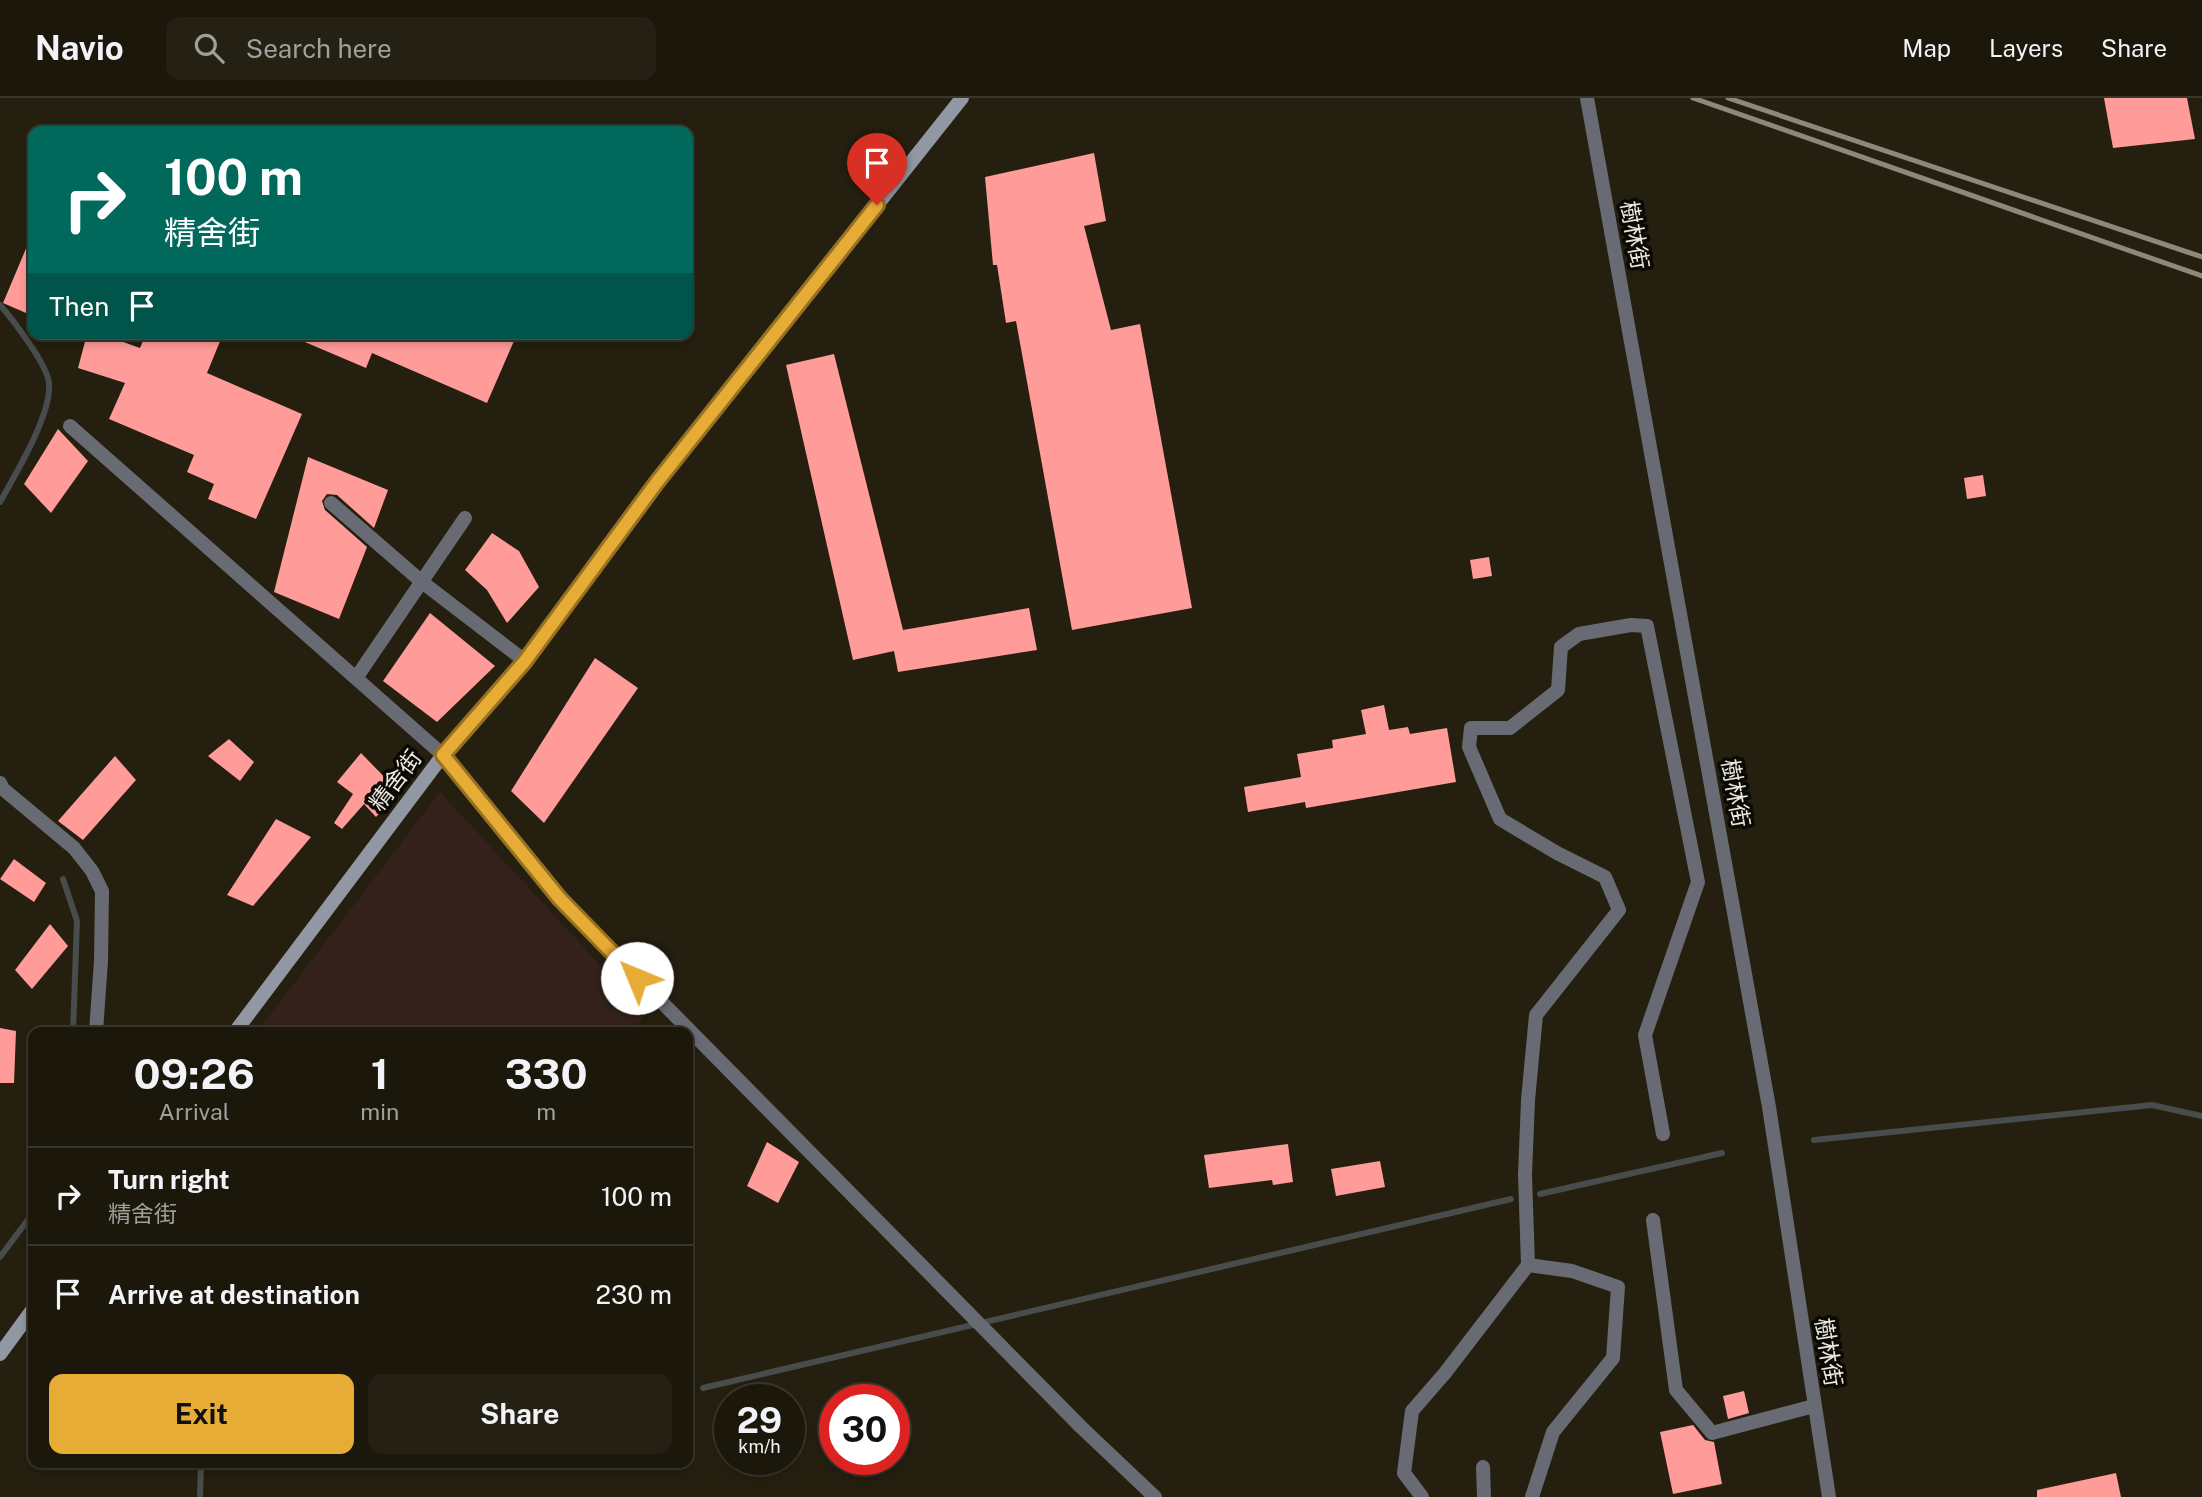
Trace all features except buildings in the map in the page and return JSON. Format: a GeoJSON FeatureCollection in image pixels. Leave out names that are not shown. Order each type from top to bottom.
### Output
{"type":"FeatureCollection","features":[{"type":"Feature","properties":{"kind":"street","name":"精舍街"},"geometry":{"type":"LineString","coordinates":[[238,1027],[443,755],[525,661],[657,482],[962,98]]}},
{"type":"Feature","properties":{"kind":"street","name":"樹林街"},"geometry":{"type":"LineString","coordinates":[[1587,98],[1769,1107],[1829,1497]]}},
{"type":"Feature","properties":{"kind":"street"},"geometry":{"type":"LineString","coordinates":[[70,426],[443,755],[560,899],[686,1027]]}},
{"type":"Feature","properties":{"kind":"street"},"geometry":{"type":"LineString","coordinates":[[331,503],[422,582],[525,661]]}},
{"type":"Feature","properties":{"kind":"street"},"geometry":{"type":"LineString","coordinates":[[356,678],[466,518]]}},
{"type":"Feature","properties":{"kind":"street"},"geometry":{"type":"LineString","coordinates":[[1422,1497],[1404,1473],[1412,1411],[1528,1265],[1525,1175],[1528,1100],[1536,1015],[1619,910],[1605,877],[1557,853],[1500,818],[1469,747],[1471,728],[1510,728],[1558,690],[1561,647],[1579,634],[1631,625],[1647,626],[1698,882],[1645,1035],[1662,1133]]}},
{"type":"Feature","properties":{"kind":"street"},"geometry":{"type":"LineString","coordinates":[[0,783],[3,789],[74,848],[92,871],[102,891],[96,1027]]}},
{"type":"Feature","properties":{"kind":"street"},"geometry":{"type":"LineString","coordinates":[[693,1034],[1071,1417],[1155,1497]]}},
{"type":"Feature","properties":{"kind":"street"},"geometry":{"type":"LineString","coordinates":[[1653,1220],[1676,1390],[1712,1433],[1814,1406]]}},
{"type":"Feature","properties":{"kind":"street"},"geometry":{"type":"LineString","coordinates":[[1528,1265],[1572,1272],[1618,1287],[1613,1358],[1553,1432],[1532,1497]]}},
{"type":"Feature","properties":{"kind":"street"},"geometry":{"type":"LineString","coordinates":[[0,1354],[28,1316]]}},
{"type":"Feature","properties":{"kind":"street"},"geometry":{"type":"LineString","coordinates":[[1483,1467],[1484,1497]]}},
{"type":"Feature","properties":{"kind":"shaded area"},"geometry":{"type":"Polygon","coordinates":[[[440,792],[646,1014],[635,1027],[261,1027],[440,792]]]}},
{"type":"Feature","properties":{"kind":"waterway"},"geometry":{"type":"LineString","coordinates":[[0,305],[36,354],[49,383],[45,411],[39,427],[0,502]]}},
{"type":"Feature","properties":{"kind":"waterway"},"geometry":{"type":"LineString","coordinates":[[63,879],[77,921],[73,1027]]}},
{"type":"Feature","properties":{"kind":"waterway"},"geometry":{"type":"LineString","coordinates":[[1814,1140],[2152,1105],[2202,1116]]}},
{"type":"Feature","properties":{"kind":"waterway"},"geometry":{"type":"LineString","coordinates":[[1540,1194],[1722,1153]]}},
{"type":"Feature","properties":{"kind":"waterway"},"geometry":{"type":"LineString","coordinates":[[703,1388],[1511,1199]]}},
{"type":"Feature","properties":{"kind":"waterway"},"geometry":{"type":"LineString","coordinates":[[0,1257],[28,1220]]}},
{"type":"Feature","properties":{"kind":"waterway"},"geometry":{"type":"LineString","coordinates":[[200,1497],[201,1468]]}},
{"type":"Feature","properties":{"kind":"railway"},"geometry":{"type":"LineString","coordinates":[[1693,98],[2202,276]]}},
{"type":"Feature","properties":{"kind":"railway"},"geometry":{"type":"LineString","coordinates":[[1728,98],[2202,257]]}},
{"type":"Feature","properties":{"kind":"route"},"geometry":{"type":"LineString","coordinates":[[637,978],[560,899],[443,755],[525,661],[657,482],[877,205]]}}]}
